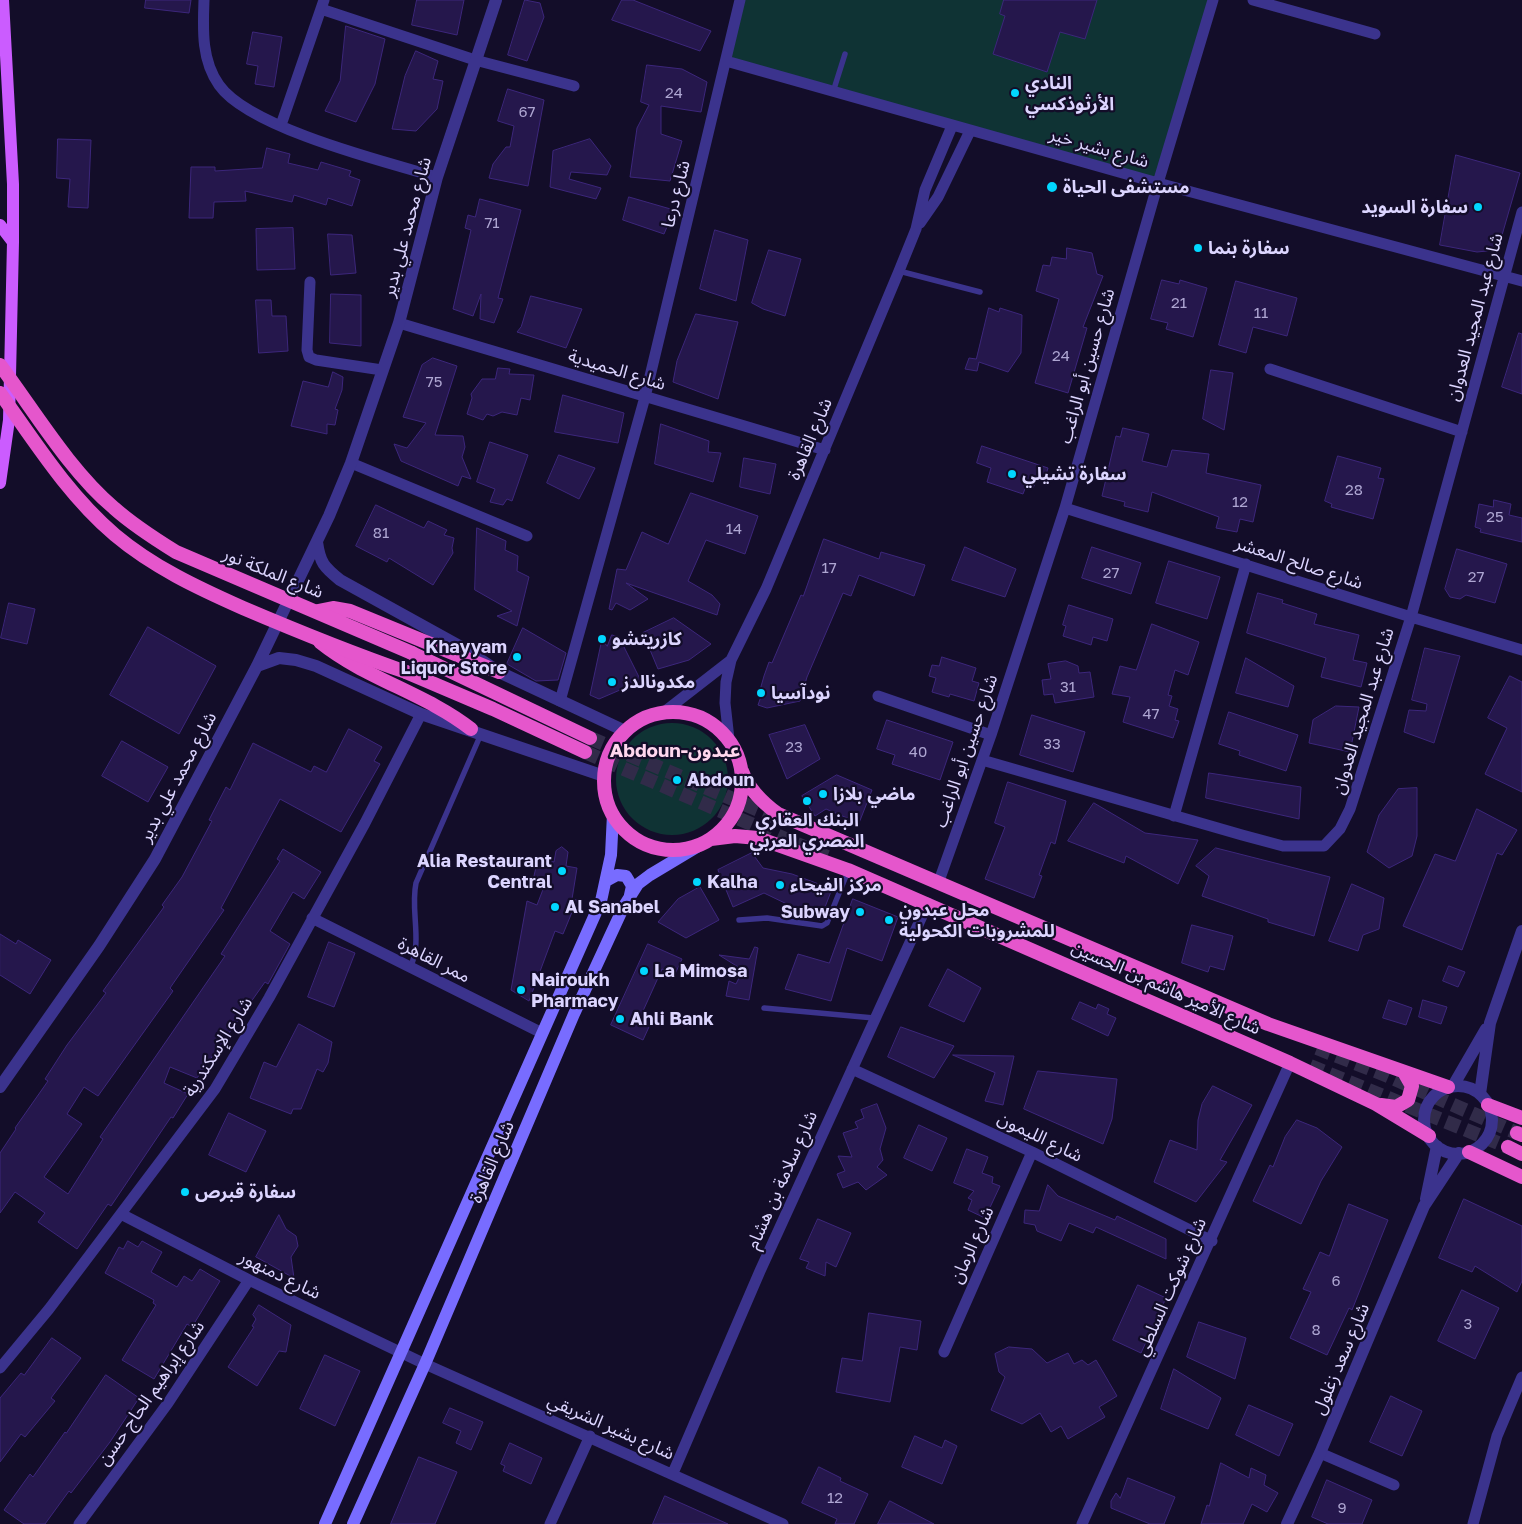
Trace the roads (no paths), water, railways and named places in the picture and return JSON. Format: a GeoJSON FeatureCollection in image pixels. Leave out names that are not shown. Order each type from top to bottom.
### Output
{"type":"FeatureCollection","features":[{"type":"Feature","properties":{"kind":"highway","name":"شارع الملكة نور"},"geometry":{"type":"LineString","coordinates":[[0,365],[71,463],[114,509],[176,552],[412,653],[590,738]]}},
{"type":"Feature","properties":{"kind":"highway"},"geometry":{"type":"LineString","coordinates":[[0,393],[55,470],[81,501],[114,534],[140,554],[198,588],[320,642],[406,672],[493,709],[585,752]]}},
{"type":"Feature","properties":{"kind":"highway"},"geometry":{"type":"LineString","coordinates":[[318,612],[333,608],[350,610],[499,672]]}},
{"type":"Feature","properties":{"kind":"highway"},"geometry":{"type":"LineString","coordinates":[[320,642],[346,662],[443,709],[476,732]]}},
{"type":"Feature","properties":{"kind":"highway"},"geometry":{"type":"LineString","coordinates":[[664,712],[682,712],[700,717],[716,726],[729,739],[737,754],[742,771],[742,791],[736,810],[726,826],[706,842],[681,850],[660,849],[641,842],[625,830],[613,814],[605,789],[604,776],[615,744],[625,731],[643,718],[664,712]]}},
{"type":"Feature","properties":{"kind":"highway","name":"شارع الأمير هاشم بن الحسين"},"geometry":{"type":"LineString","coordinates":[[742,771],[763,802],[778,814],[1268,1024],[1450,1087]]}},
{"type":"Feature","properties":{"kind":"highway","name":"شارع الأمير هاشم بن الحسين"},"geometry":{"type":"LineString","coordinates":[[706,842],[735,836],[758,838],[848,870],[928,903],[1290,1063],[1376,1104],[1433,1141]]}},
{"type":"Feature","properties":{"kind":"highway"},"geometry":{"type":"LineString","coordinates":[[1376,1104],[1396,1107],[1408,1100],[1412,1086],[1404,1072]]}},
{"type":"Feature","properties":{"kind":"highway"},"geometry":{"type":"LineString","coordinates":[[1484,1099],[1522,1118]]}},
{"type":"Feature","properties":{"kind":"highway"},"geometry":{"type":"LineString","coordinates":[[1508,1147],[1522,1154]]}},
{"type":"Feature","properties":{"kind":"highway"},"geometry":{"type":"LineString","coordinates":[[1464,1152],[1522,1177]]}},
{"type":"Feature","properties":{"kind":"main road"},"geometry":{"type":"LineString","coordinates":[[0,483],[6,455],[9,420],[13,242],[13,184],[3,0]]}},
{"type":"Feature","properties":{"kind":"main road"},"geometry":{"type":"LineString","coordinates":[[0,225],[13,242]]}},
{"type":"Feature","properties":{"kind":"main road"},"geometry":{"type":"LineString","coordinates":[[0,469],[6,455]]}},
{"type":"Feature","properties":{"kind":"main road","name":"شارع القاهرة"},"geometry":{"type":"LineString","coordinates":[[325,1524],[601,901],[611,855],[613,814]]}},
{"type":"Feature","properties":{"kind":"main road","name":"شارع القاهرة"},"geometry":{"type":"LineString","coordinates":[[353,1524],[425,1364],[574,1014],[630,895],[650,875],[706,842]]}},
{"type":"Feature","properties":{"kind":"main road"},"geometry":{"type":"LineString","coordinates":[[606,880],[617,875],[626,876],[632,886],[630,895]]}},
{"type":"Feature","properties":{"kind":"street"},"geometry":{"type":"LineString","coordinates":[[204,0],[203,34],[206,52],[218,84],[235,102],[281,125],[326,143],[438,177]]}},
{"type":"Feature","properties":{"kind":"street","name":"شارع محمد علي بدير"},"geometry":{"type":"LineString","coordinates":[[0,1087],[99,946],[155,859],[257,666],[316,542],[351,463],[399,323],[438,177],[496,0]]}},
{"type":"Feature","properties":{"kind":"street","name":"شارع درعا"},"geometry":{"type":"LineString","coordinates":[[560,702],[645,397],[740,0]]}},
{"type":"Feature","properties":{"kind":"street","name":"شارع حسين أبو الراغب"},"geometry":{"type":"LineString","coordinates":[[939,882],[991,735],[1065,508],[1158,183],[1213,0]]}},
{"type":"Feature","properties":{"kind":"street"},"geometry":{"type":"LineString","coordinates":[[1253,0],[1375,34]]}},
{"type":"Feature","properties":{"kind":"street"},"geometry":{"type":"LineString","coordinates":[[281,125],[322,4],[475,60],[574,86]]}},
{"type":"Feature","properties":{"kind":"street","name":"شارع بشير خير"},"geometry":{"type":"LineString","coordinates":[[726,61],[1158,183],[1522,281]]}},
{"type":"Feature","properties":{"kind":"street","name":"شارع القاهرة"},"geometry":{"type":"LineString","coordinates":[[729,739],[725,703],[726,682],[731,660],[766,589],[900,271],[916,229],[925,190],[952,126]]}},
{"type":"Feature","properties":{"kind":"street","name":"شارع القاهرة"},"geometry":{"type":"LineString","coordinates":[[916,229],[938,197],[970,131]]}},
{"type":"Feature","properties":{"kind":"street","name":"شارع عبد المجيد العدوان"},"geometry":{"type":"LineString","coordinates":[[982,760],[1283,846],[1324,846],[1340,829],[1350,810],[1411,618],[1522,212]]}},
{"type":"Feature","properties":{"kind":"street"},"geometry":{"type":"LineString","coordinates":[[310,282],[307,350],[309,357],[316,360],[382,370]]}},
{"type":"Feature","properties":{"kind":"street","name":"شارع الحميدية"},"geometry":{"type":"LineString","coordinates":[[399,323],[825,450]]}},
{"type":"Feature","properties":{"kind":"street"},"geometry":{"type":"LineString","coordinates":[[1270,369],[1462,432]]}},
{"type":"Feature","properties":{"kind":"street"},"geometry":{"type":"LineString","coordinates":[[351,463],[527,536]]}},
{"type":"Feature","properties":{"kind":"street","name":"شارع صالح المعشر"},"geometry":{"type":"LineString","coordinates":[[1065,508],[1411,618],[1522,650]]}},
{"type":"Feature","properties":{"kind":"street","name":"شارع الملكة نور"},"geometry":{"type":"LineString","coordinates":[[316,542],[319,559],[326,569],[340,580],[463,648],[499,672],[625,731]]}},
{"type":"Feature","properties":{"kind":"street"},"geometry":{"type":"LineString","coordinates":[[1174,816],[1246,564]]}},
{"type":"Feature","properties":{"kind":"street"},"geometry":{"type":"LineString","coordinates":[[257,666],[279,658],[316,666],[421,714],[604,776]]}},
{"type":"Feature","properties":{"kind":"street","name":"شارع القاهرة"},"geometry":{"type":"LineString","coordinates":[[664,712],[731,660]]}},
{"type":"Feature","properties":{"kind":"street"},"geometry":{"type":"LineString","coordinates":[[878,696],[991,735]]}},
{"type":"Feature","properties":{"kind":"street","name":"شارع الإسكندرية"},"geometry":{"type":"LineString","coordinates":[[0,1368],[49,1309],[215,1089],[269,998],[365,824],[421,714]]}},
{"type":"Feature","properties":{"kind":"street","name":"شارع سلامة بن هشام"},"geometry":{"type":"LineString","coordinates":[[672,1473],[760,1271],[928,903]]}},
{"type":"Feature","properties":{"kind":"street","name":"ممر القاهرة"},"geometry":{"type":"LineString","coordinates":[[312,918],[542,1033]]}},
{"type":"Feature","properties":{"kind":"street"},"geometry":{"type":"LineString","coordinates":[[1490,1023],[1484,1099],[1492,1118],[1489,1133],[1481,1144],[1464,1152],[1450,1152],[1433,1141],[1424,1122],[1427,1107],[1435,1095],[1450,1087],[1490,1023],[1522,931]]}},
{"type":"Feature","properties":{"kind":"street","name":"شارع شوكت السلطي"},"geometry":{"type":"LineString","coordinates":[[1082,1524],[1212,1241],[1290,1063]]}},
{"type":"Feature","properties":{"kind":"street","name":"شارع الليمون"},"geometry":{"type":"LineString","coordinates":[[852,1069],[1032,1152],[1212,1241]]}},
{"type":"Feature","properties":{"kind":"street"},"geometry":{"type":"LineString","coordinates":[[1450,1087],[1470,1088],[1484,1099]]}},
{"type":"Feature","properties":{"kind":"street","name":"شارع سعد زغلول"},"geometry":{"type":"LineString","coordinates":[[1424,1206],[1433,1141]]}},
{"type":"Feature","properties":{"kind":"street","name":"شارع الرمان"},"geometry":{"type":"LineString","coordinates":[[944,1352],[1032,1152]]}},
{"type":"Feature","properties":{"kind":"street","name":"شارع سعد زغلول"},"geometry":{"type":"LineString","coordinates":[[1287,1524],[1320,1453],[1424,1206],[1464,1152]]}},
{"type":"Feature","properties":{"kind":"street","name":"شارع دمنهور"},"geometry":{"type":"LineString","coordinates":[[121,1214],[249,1280],[425,1364]]}},
{"type":"Feature","properties":{"kind":"street","name":"شارع إبراهيم الحاج حسن"},"geometry":{"type":"LineString","coordinates":[[79,1524],[168,1403],[249,1280]]}},
{"type":"Feature","properties":{"kind":"street","name":"شارع بشير الشريقي"},"geometry":{"type":"LineString","coordinates":[[425,1364],[590,1436],[783,1524]]}},
{"type":"Feature","properties":{"kind":"street"},"geometry":{"type":"LineString","coordinates":[[1473,1524],[1497,1436],[1522,1377]]}},
{"type":"Feature","properties":{"kind":"street"},"geometry":{"type":"LineString","coordinates":[[550,1524],[590,1436]]}},
{"type":"Feature","properties":{"kind":"street"},"geometry":{"type":"LineString","coordinates":[[1320,1453],[1394,1485]]}},
{"type":"Feature","properties":{"kind":"lane"},"geometry":{"type":"LineString","coordinates":[[833,92],[844,54]]}},
{"type":"Feature","properties":{"kind":"lane"},"geometry":{"type":"LineString","coordinates":[[900,271],[980,292]]}},
{"type":"Feature","properties":{"kind":"lane"},"geometry":{"type":"LineString","coordinates":[[410,968],[414,960],[416,942],[414,897],[416,883],[476,732]]}},
{"type":"Feature","properties":{"kind":"lane"},"geometry":{"type":"LineString","coordinates":[[740,920],[767,918],[822,926],[827,923],[848,870]]}},
{"type":"Feature","properties":{"kind":"lane"},"geometry":{"type":"LineString","coordinates":[[764,1008],[874,1018]]}},
{"type":"Feature","properties":{"kind":"tunnel"},"geometry":{"type":"LineString","coordinates":[[590,738],[782,820]]}},
{"type":"Feature","properties":{"kind":"tunnel"},"geometry":{"type":"LineString","coordinates":[[585,752],[827,857]]}},
{"type":"Feature","properties":{"kind":"tunnel"},"geometry":{"type":"LineString","coordinates":[[1317,1048],[1388,1076],[1517,1133]]}},
{"type":"Feature","properties":{"kind":"tunnel"},"geometry":{"type":"LineString","coordinates":[[1310,1066],[1508,1147]]}},
{"type":"Feature","properties":{"kind":"place","name":"النادي الأرثوذكسي"},"geometry":{"type":"Point","coordinates":[1015,93]}},
{"type":"Feature","properties":{"kind":"place","name":"مستشفى الحياة"},"geometry":{"type":"Point","coordinates":[1052,187]}},
{"type":"Feature","properties":{"kind":"place","name":"سفارة السويد"},"geometry":{"type":"Point","coordinates":[1478,207]}},
{"type":"Feature","properties":{"kind":"place","name":"سفارة بنما"},"geometry":{"type":"Point","coordinates":[1198,248]}},
{"type":"Feature","properties":{"kind":"place","name":"سفارة تشيلي"},"geometry":{"type":"Point","coordinates":[1012,474]}},
{"type":"Feature","properties":{"kind":"place","name":"كازريتشو"},"geometry":{"type":"Point","coordinates":[602,639]}},
{"type":"Feature","properties":{"kind":"place","name":"Khayyam Liquor Store"},"geometry":{"type":"Point","coordinates":[517,657]}},
{"type":"Feature","properties":{"kind":"place","name":"مكدونالدز"},"geometry":{"type":"Point","coordinates":[612,682]}},
{"type":"Feature","properties":{"kind":"place","name":"نودآسيا"},"geometry":{"type":"Point","coordinates":[761,693]}},
{"type":"Feature","properties":{"kind":"place","name":"Abdoun"},"geometry":{"type":"Point","coordinates":[677,780]}},
{"type":"Feature","properties":{"kind":"place","name":"ماضي بلازا"},"geometry":{"type":"Point","coordinates":[823,794]}},
{"type":"Feature","properties":{"kind":"place","name":"البنك العقاري المصري العربي"},"geometry":{"type":"Point","coordinates":[807,801]}},
{"type":"Feature","properties":{"kind":"place","name":"Alia Restaurant Central"},"geometry":{"type":"Point","coordinates":[562,871]}},
{"type":"Feature","properties":{"kind":"place","name":"Kalha"},"geometry":{"type":"Point","coordinates":[697,882]}},
{"type":"Feature","properties":{"kind":"place","name":"مركز الفيحاء"},"geometry":{"type":"Point","coordinates":[780,885]}},
{"type":"Feature","properties":{"kind":"place","name":"Al Sanabel"},"geometry":{"type":"Point","coordinates":[555,907]}},
{"type":"Feature","properties":{"kind":"place","name":"Subway"},"geometry":{"type":"Point","coordinates":[860,912]}},
{"type":"Feature","properties":{"kind":"place","name":"محل عبدون للمشروبات الكحولية"},"geometry":{"type":"Point","coordinates":[889,920]}},
{"type":"Feature","properties":{"kind":"place","name":"La Mimosa"},"geometry":{"type":"Point","coordinates":[644,971]}},
{"type":"Feature","properties":{"kind":"place","name":"Nairoukh Pharmacy"},"geometry":{"type":"Point","coordinates":[521,990]}},
{"type":"Feature","properties":{"kind":"place","name":"Ahli Bank"},"geometry":{"type":"Point","coordinates":[620,1019]}},
{"type":"Feature","properties":{"kind":"place","name":"سفارة قبرص"},"geometry":{"type":"Point","coordinates":[185,1192]}},
{"type":"Feature","properties":{"kind":"district","name":"Abdoun-عبدون"},"geometry":{"type":"Point","coordinates":[675,751]}}]}
